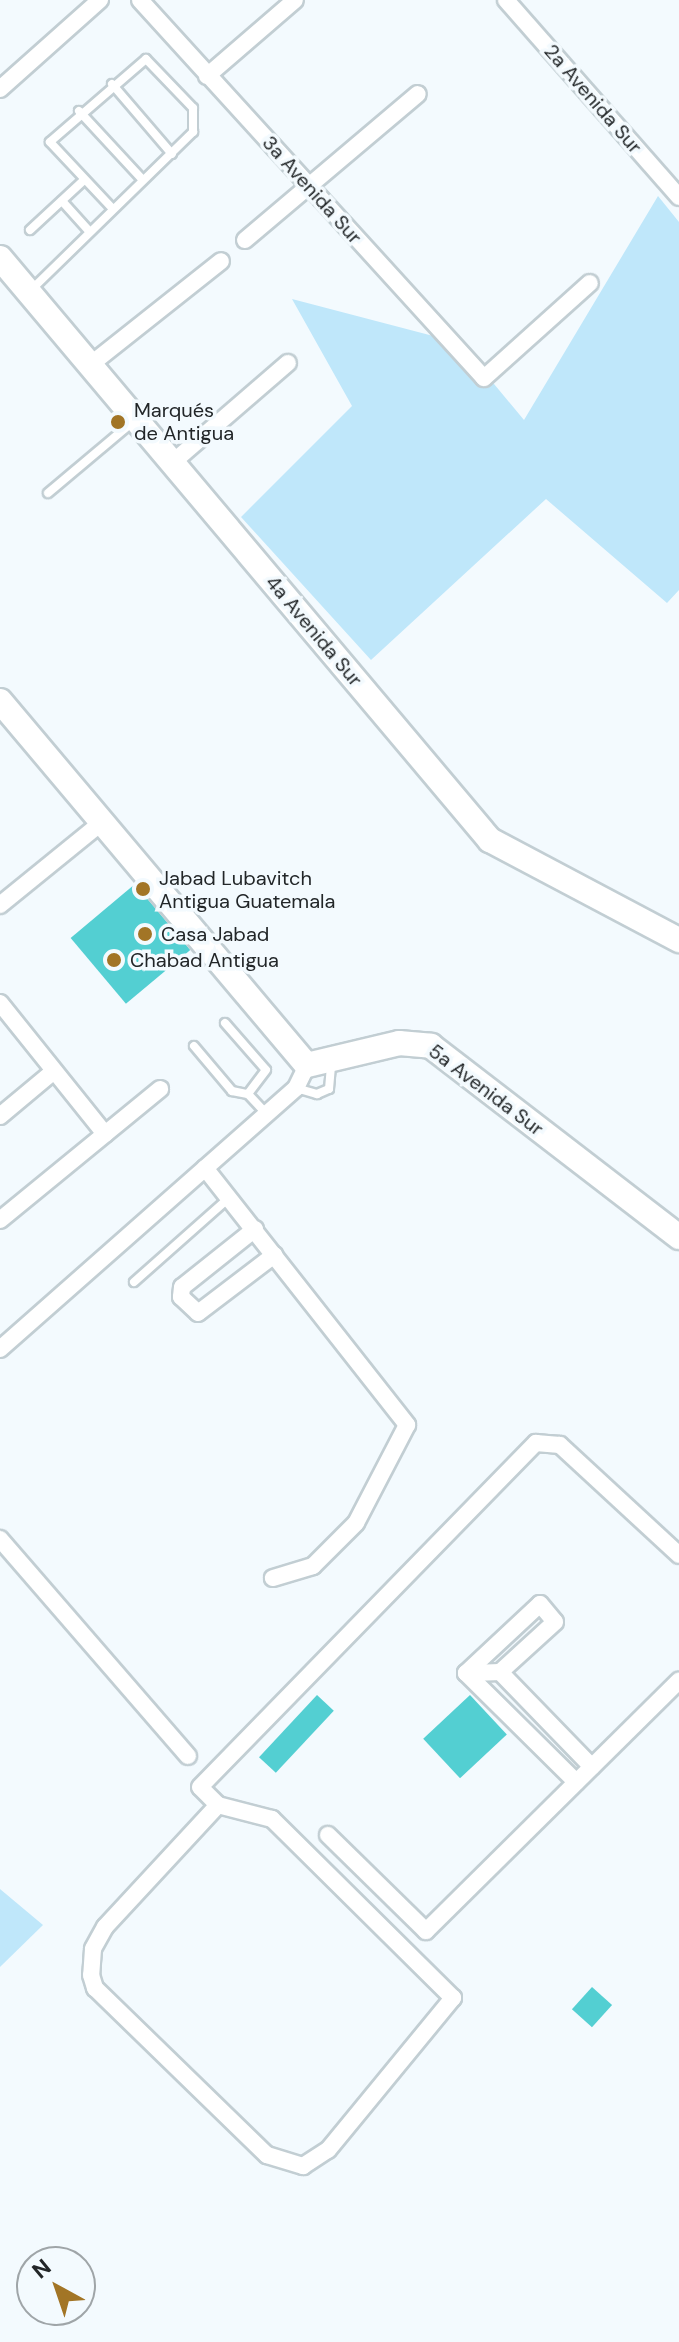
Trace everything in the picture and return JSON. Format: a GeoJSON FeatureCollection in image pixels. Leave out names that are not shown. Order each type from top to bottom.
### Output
{"type":"FeatureCollection","features":[{"type":"Feature","properties":{"kind":"street"},"geometry":{"type":"LineString","coordinates":[[0,89],[100,0]]}},
{"type":"Feature","properties":{"kind":"street","name":"3a Avenida Sur"},"geometry":{"type":"LineString","coordinates":[[140,0],[310,184],[417,311],[484,378],[590,283]]}},
{"type":"Feature","properties":{"kind":"street"},"geometry":{"type":"LineString","coordinates":[[207,76],[295,0]]}},
{"type":"Feature","properties":{"kind":"street","name":"2a Avenida Sur"},"geometry":{"type":"LineString","coordinates":[[506,0],[679,197]]}},
{"type":"Feature","properties":{"kind":"street"},"geometry":{"type":"LineString","coordinates":[[245,240],[418,94]]}},
{"type":"Feature","properties":{"kind":"street","name":"4a Avenida Sur"},"geometry":{"type":"LineString","coordinates":[[0,258],[490,840],[679,940]]}},
{"type":"Feature","properties":{"kind":"street"},"geometry":{"type":"LineString","coordinates":[[90,365],[221,261]]}},
{"type":"Feature","properties":{"kind":"street"},"geometry":{"type":"LineString","coordinates":[[172,463],[288,363]]}},
{"type":"Feature","properties":{"kind":"street"},"geometry":{"type":"LineString","coordinates":[[0,701],[101,823],[318,1062],[296,1088],[0,1349]]}},
{"type":"Feature","properties":{"kind":"street"},"geometry":{"type":"LineString","coordinates":[[0,905],[101,823]]}},
{"type":"Feature","properties":{"kind":"street"},"geometry":{"type":"LineString","coordinates":[[0,1003],[105,1134]]}},
{"type":"Feature","properties":{"kind":"street","name":"5a Avenida Sur"},"geometry":{"type":"LineString","coordinates":[[318,1062],[411,1041],[431,1046],[679,1237]]}},
{"type":"Feature","properties":{"kind":"street"},"geometry":{"type":"LineString","coordinates":[[0,1116],[54,1071]]}},
{"type":"Feature","properties":{"kind":"street"},"geometry":{"type":"LineString","coordinates":[[0,1220],[160,1089]]}},
{"type":"Feature","properties":{"kind":"street"},"geometry":{"type":"LineString","coordinates":[[205,1168],[407,1425],[356,1523],[313,1566],[273,1578]]}},
{"type":"Feature","properties":{"kind":"street"},"geometry":{"type":"LineString","coordinates":[[255,1229],[182,1287],[181,1297],[198,1313],[274,1255]]}},
{"type":"Feature","properties":{"kind":"street"},"geometry":{"type":"LineString","coordinates":[[218,1805],[98,1937],[91,1975],[95,1988],[267,2155],[303,2166],[328,2150],[453,1998],[272,1819],[218,1805],[200,1787],[530,1445],[560,1445],[679,1555]]}},
{"type":"Feature","properties":{"kind":"street"},"geometry":{"type":"LineString","coordinates":[[0,1539],[188,1756]]}},
{"type":"Feature","properties":{"kind":"street"},"geometry":{"type":"LineString","coordinates":[[534,1606],[544,1606],[555,1622],[500,1672],[466,1673],[534,1606]]}},
{"type":"Feature","properties":{"kind":"street"},"geometry":{"type":"LineString","coordinates":[[500,1672],[592,1767]]}},
{"type":"Feature","properties":{"kind":"street"},"geometry":{"type":"LineString","coordinates":[[466,1673],[576,1782]]}},
{"type":"Feature","properties":{"kind":"street"},"geometry":{"type":"LineString","coordinates":[[328,1835],[426,1931],[679,1681]]}},
{"type":"Feature","properties":{"kind":"lane"},"geometry":{"type":"LineString","coordinates":[[29,292],[111,207],[193,132],[193,108],[146,59],[79,111],[50,142],[111,207]]}},
{"type":"Feature","properties":{"kind":"lane"},"geometry":{"type":"LineString","coordinates":[[112,84],[172,154]]}},
{"type":"Feature","properties":{"kind":"lane"},"geometry":{"type":"LineString","coordinates":[[79,111],[143,180]]}},
{"type":"Feature","properties":{"kind":"lane"},"geometry":{"type":"LineString","coordinates":[[30,230],[84,180]]}},
{"type":"Feature","properties":{"kind":"lane"},"geometry":{"type":"LineString","coordinates":[[62,201],[88,230]]}},
{"type":"Feature","properties":{"kind":"lane"},"geometry":{"type":"LineString","coordinates":[[48,493],[136,419]]}},
{"type":"Feature","properties":{"kind":"lane"},"geometry":{"type":"LineString","coordinates":[[225,1023],[266,1070],[248,1094]]}},
{"type":"Feature","properties":{"kind":"lane"},"geometry":{"type":"LineString","coordinates":[[194,1046],[232,1091],[248,1094],[266,1113]]}},
{"type":"Feature","properties":{"kind":"lane"},"geometry":{"type":"LineString","coordinates":[[296,1088],[317,1094],[329,1089],[318,1062]]}},
{"type":"Feature","properties":{"kind":"lane"},"geometry":{"type":"LineString","coordinates":[[134,1282],[229,1198]]}},
{"type":"Feature","properties":{"kind":"shaded area"},"geometry":{"type":"Polygon","coordinates":[[[658,196],[679,222],[679,590],[667,603],[546,499],[371,660],[241,517],[352,406],[292,299],[460,343],[524,420],[658,196]]]}},
{"type":"Feature","properties":{"kind":"shaded area"},"geometry":{"type":"Polygon","coordinates":[[[0,1889],[43,1925],[0,1967],[0,1889]]]}},
{"type":"Feature","properties":{"kind":"building"},"geometry":{"type":"Polygon","coordinates":[[[135,884],[190,950],[126,1004],[71,938],[135,884]]]}},
{"type":"Feature","properties":{"kind":"building"},"geometry":{"type":"Polygon","coordinates":[[[317,1695],[334,1711],[276,1773],[259,1757],[317,1695]]]}},
{"type":"Feature","properties":{"kind":"building"},"geometry":{"type":"Polygon","coordinates":[[[470,1695],[507,1734],[460,1778],[423,1739],[470,1695]]]}},
{"type":"Feature","properties":{"kind":"building"},"geometry":{"type":"Polygon","coordinates":[[[592,1987],[612,2005],[592,2027],[572,2009],[592,1987]]]}},
{"type":"Feature","properties":{"kind":"place","name":"Marqués de Antigua"},"geometry":{"type":"Point","coordinates":[118,422]}},
{"type":"Feature","properties":{"kind":"place","name":"Jabad Lubavitch Antigua Guatemala"},"geometry":{"type":"Point","coordinates":[143,889]}},
{"type":"Feature","properties":{"kind":"place","name":"Casa Jabad"},"geometry":{"type":"Point","coordinates":[145,934]}},
{"type":"Feature","properties":{"kind":"place","name":"Chabad Antigua"},"geometry":{"type":"Point","coordinates":[114,960]}}]}
